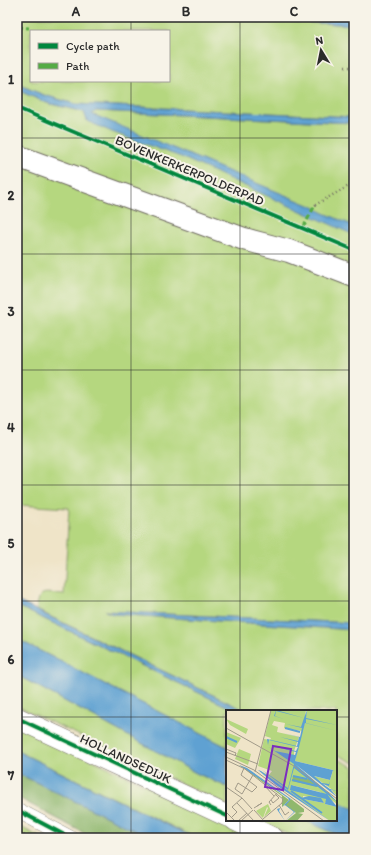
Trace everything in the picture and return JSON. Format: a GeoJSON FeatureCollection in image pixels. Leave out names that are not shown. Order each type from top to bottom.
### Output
{"type":"FeatureCollection","features":[{"type":"Feature","properties":{"kind":"highway"},"geometry":{"type":"LineString","coordinates":[[17,141],[246,227],[289,251]]}},
{"type":"Feature","properties":{"kind":"highway"},"geometry":{"type":"LineString","coordinates":[[17,156],[244,239],[289,251],[354,276]]}},
{"type":"Feature","properties":{"kind":"street","name":"HOLLANDSEDIJK"},"geometry":{"type":"LineString","coordinates":[[17,718],[226,816]]}},
{"type":"Feature","properties":{"kind":"street"},"geometry":{"type":"LineString","coordinates":[[17,810],[70,838]]}},
{"type":"Feature","properties":{"kind":"street"},"geometry":{"type":"LineString","coordinates":[[237,821],[273,838]]}},
{"type":"Feature","properties":{"kind":"path"},"geometry":{"type":"LineString","coordinates":[[345,67],[354,67]]}},
{"type":"Feature","properties":{"kind":"path"},"geometry":{"type":"LineString","coordinates":[[315,205],[354,183]]}},
{"type":"Feature","properties":{"kind":"path"},"geometry":{"type":"LineString","coordinates":[[17,830],[28,838]]}},
{"type":"Feature","properties":{"kind":"green space"},"geometry":{"type":"Polygon","coordinates":[[[17,17],[216,17],[354,25],[354,117],[75,104],[44,95],[17,84],[17,17]]]}},
{"type":"Feature","properties":{"kind":"green space"},"geometry":{"type":"Polygon","coordinates":[[[17,90],[47,103],[91,114],[96,111],[354,123],[354,623],[106,611],[114,614],[354,630],[354,763],[337,754],[337,710],[244,710],[37,610],[41,595],[48,593],[64,595],[69,508],[17,505],[17,90]]]}},
{"type":"Feature","properties":{"kind":"green space"},"geometry":{"type":"Polygon","coordinates":[[[17,606],[235,710],[226,710],[226,746],[17,639],[17,606]]]}},
{"type":"Feature","properties":{"kind":"green space"},"geometry":{"type":"Polygon","coordinates":[[[17,675],[196,773],[226,787],[226,805],[17,706],[17,675]]]}},
{"type":"Feature","properties":{"kind":"green space"},"geometry":{"type":"Polygon","coordinates":[[[17,724],[257,838],[196,838],[17,751],[17,724]]]}},
{"type":"Feature","properties":{"kind":"green space"},"geometry":{"type":"Polygon","coordinates":[[[337,758],[354,767],[354,809],[337,801],[337,758]]]}},
{"type":"Feature","properties":{"kind":"green space"},"geometry":{"type":"Polygon","coordinates":[[[17,773],[150,838],[93,838],[17,797],[17,773]]]}},
{"type":"Feature","properties":{"kind":"green space"},"geometry":{"type":"Polygon","coordinates":[[[260,821],[306,821],[345,838],[295,838],[260,821]]]}},
{"type":"Feature","properties":{"kind":"green space"},"geometry":{"type":"Polygon","coordinates":[[[17,825],[41,838],[17,838],[17,825]]]}},
{"type":"Feature","properties":{"kind":"water"},"geometry":{"type":"Polygon","coordinates":[[[216,17],[354,18],[354,25],[216,17]]]}},
{"type":"Feature","properties":{"kind":"water"},"geometry":{"type":"Polygon","coordinates":[[[17,84],[44,95],[75,104],[354,117],[354,123],[96,111],[92,114],[316,208],[354,226],[354,235],[181,157],[112,132],[87,121],[84,112],[47,103],[17,90],[17,84]]]}},
{"type":"Feature","properties":{"kind":"water"},"geometry":{"type":"Polygon","coordinates":[[[17,601],[244,710],[235,710],[17,606],[17,601]]]}},
{"type":"Feature","properties":{"kind":"water"},"geometry":{"type":"Polygon","coordinates":[[[105,611],[354,623],[354,630],[113,614],[105,611]]]}},
{"type":"Feature","properties":{"kind":"water"},"geometry":{"type":"Polygon","coordinates":[[[17,639],[226,746],[226,787],[196,773],[17,675],[17,639]]]}},
{"type":"Feature","properties":{"kind":"water"},"geometry":{"type":"Polygon","coordinates":[[[17,751],[196,838],[150,838],[17,773],[17,751]]]}},
{"type":"Feature","properties":{"kind":"water"},"geometry":{"type":"Polygon","coordinates":[[[337,801],[354,809],[354,838],[345,838],[306,821],[337,821],[337,801]]]}},
{"type":"Feature","properties":{"kind":"marked path"},"geometry":{"type":"LineString","coordinates":[[17,27],[29,28]]}},
{"type":"Feature","properties":{"kind":"marked path"},"geometry":{"type":"LineString","coordinates":[[303,228],[315,205]]}},
{"type":"Feature","properties":{"kind":"cycle path","name":"BOVENKERKERPOLDERPAD"},"geometry":{"type":"LineString","coordinates":[[17,108],[354,250]]}},
{"type":"Feature","properties":{"kind":"cycle path"},"geometry":{"type":"LineString","coordinates":[[17,718],[226,816]]}},
{"type":"Feature","properties":{"kind":"cycle path"},"geometry":{"type":"LineString","coordinates":[[17,810],[70,838]]}}]}
